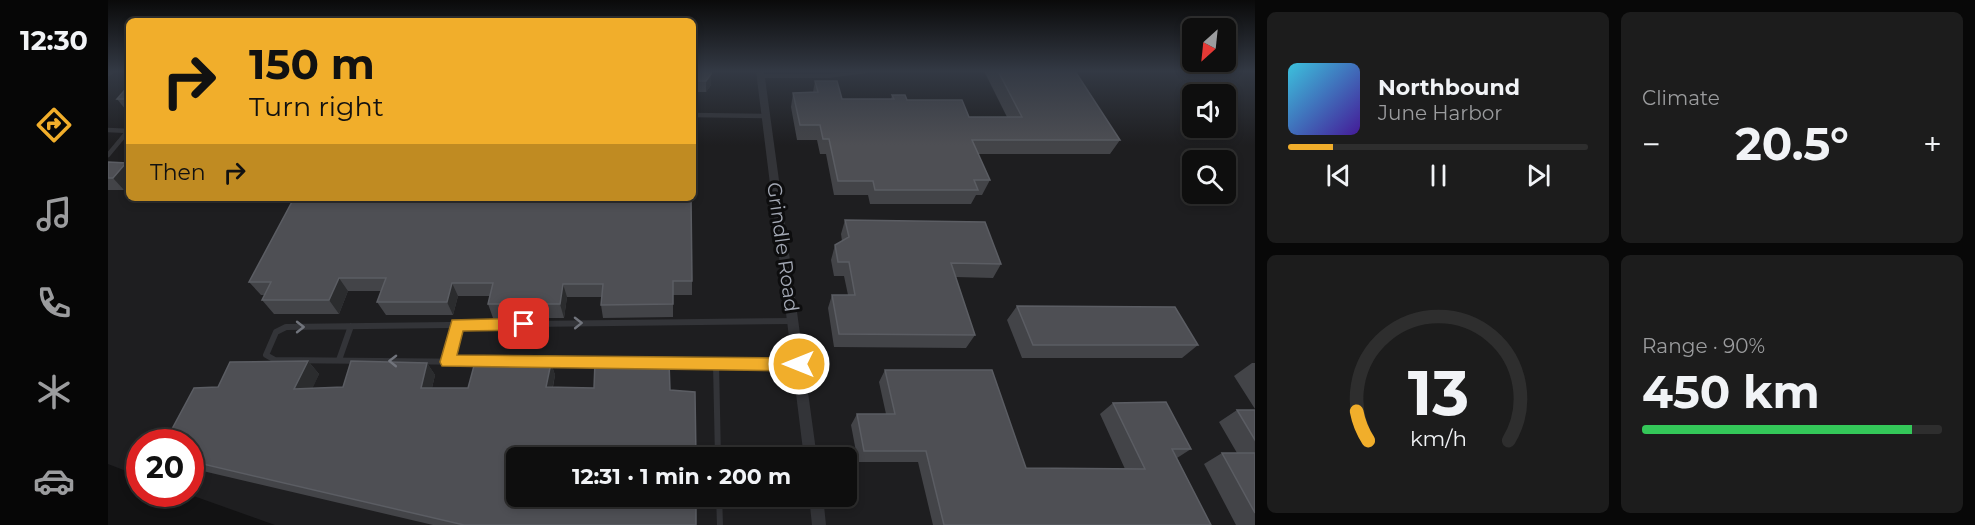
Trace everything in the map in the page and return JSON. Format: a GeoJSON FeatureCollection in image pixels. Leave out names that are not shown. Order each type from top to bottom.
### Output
{"type":"FeatureCollection","features":[{"type":"Feature","properties":{"kind":"street","name":"Grindle Road"},"geometry":{"type":"LineString","coordinates":[[763,96],[810,447]]}},
{"type":"Feature","properties":{"kind":"street"},"geometry":{"type":"LineString","coordinates":[[817,507],[819,525]]}},
{"type":"Feature","properties":{"kind":"lane"},"geometry":{"type":"LineString","coordinates":[[696,115],[765,116]]}},
{"type":"Feature","properties":{"kind":"lane"},"geometry":{"type":"LineString","coordinates":[[108,130],[126,131]]}},
{"type":"Feature","properties":{"kind":"lane"},"geometry":{"type":"LineString","coordinates":[[108,156],[126,134]]}},
{"type":"Feature","properties":{"kind":"lane"},"geometry":{"type":"LineString","coordinates":[[611,363],[271,359],[266,355],[276,332],[283,327],[793,321]]}},
{"type":"Feature","properties":{"kind":"lane"},"geometry":{"type":"LineString","coordinates":[[448,362],[457,325]]}},
{"type":"Feature","properties":{"kind":"lane"},"geometry":{"type":"LineString","coordinates":[[339,360],[351,326]]}},
{"type":"Feature","properties":{"kind":"lane"},"geometry":{"type":"LineString","coordinates":[[658,363],[799,364]]}},
{"type":"Feature","properties":{"kind":"lane"},"geometry":{"type":"LineString","coordinates":[[716,364],[718,447]]}},
{"type":"Feature","properties":{"kind":"lane"},"geometry":{"type":"LineString","coordinates":[[719,507],[720,525]]}},
{"type":"Feature","properties":{"kind":"shaded area"},"geometry":{"type":"Polygon","coordinates":[[[108,96],[126,96],[126,201],[696,201],[696,96],[1182,96],[1182,138],[1236,138],[1236,96],[1255,96],[1255,525],[275,525],[204,500],[204,429],[126,429],[126,471],[108,464],[108,96]]]}},
{"type":"Feature","properties":{"kind":"building"},"geometry":{"type":"Polygon","coordinates":[[[120,96],[126,96],[126,99],[117,99],[120,96]]]}},
{"type":"Feature","properties":{"kind":"building"},"geometry":{"type":"Polygon","coordinates":[[[794,96],[841,96],[842,99],[894,99],[892,96],[905,96],[907,100],[962,100],[969,117],[1022,117],[1011,96],[1091,96],[1120,140],[972,140],[990,180],[974,180],[978,190],[875,190],[873,181],[838,181],[829,139],[823,139],[820,125],[800,125],[794,96]]]}},
{"type":"Feature","properties":{"kind":"building"},"geometry":{"type":"Polygon","coordinates":[[[108,162],[126,163],[113,178],[108,178],[108,162]]]}},
{"type":"Feature","properties":{"kind":"building"},"geometry":{"type":"Polygon","coordinates":[[[292,201],[691,201],[692,281],[673,281],[673,304],[601,305],[603,284],[563,284],[560,304],[488,304],[493,283],[452,283],[447,302],[377,302],[386,278],[339,278],[329,300],[262,300],[271,282],[249,282],[292,201]]]}},
{"type":"Feature","properties":{"kind":"building"},"geometry":{"type":"Polygon","coordinates":[[[845,220],[985,222],[1001,264],[951,263],[975,335],[839,334],[832,295],[855,295],[849,262],[838,262],[835,245],[849,237],[845,220]]]}},
{"type":"Feature","properties":{"kind":"building"},"geometry":{"type":"Polygon","coordinates":[[[1017,306],[1175,307],[1198,345],[1033,345],[1017,306]]]}},
{"type":"Feature","properties":{"kind":"building"},"geometry":{"type":"Polygon","coordinates":[[[308,361],[294,389],[343,387],[351,361],[427,363],[421,388],[468,388],[475,362],[551,363],[546,387],[594,388],[595,362],[669,362],[670,390],[695,392],[696,447],[506,447],[506,507],[696,507],[696,525],[464,525],[204,464],[204,429],[172,429],[194,388],[218,387],[230,362],[308,361]]]}},
{"type":"Feature","properties":{"kind":"building"},"geometry":{"type":"Polygon","coordinates":[[[885,370],[992,370],[1026,468],[1145,469],[1113,403],[1166,402],[1191,449],[1172,449],[1211,525],[944,525],[926,451],[864,451],[857,414],[895,414],[885,370]]]}},
{"type":"Feature","properties":{"kind":"building"},"geometry":{"type":"Polygon","coordinates":[[[1237,410],[1255,410],[1255,440],[1237,410]]]}},
{"type":"Feature","properties":{"kind":"building"},"geometry":{"type":"Polygon","coordinates":[[[1222,453],[1255,453],[1255,513],[1222,453]]]}},
{"type":"Feature","properties":{"kind":"route"},"geometry":{"type":"LineString","coordinates":[[524,324],[457,325],[448,362],[799,364]]}}]}
